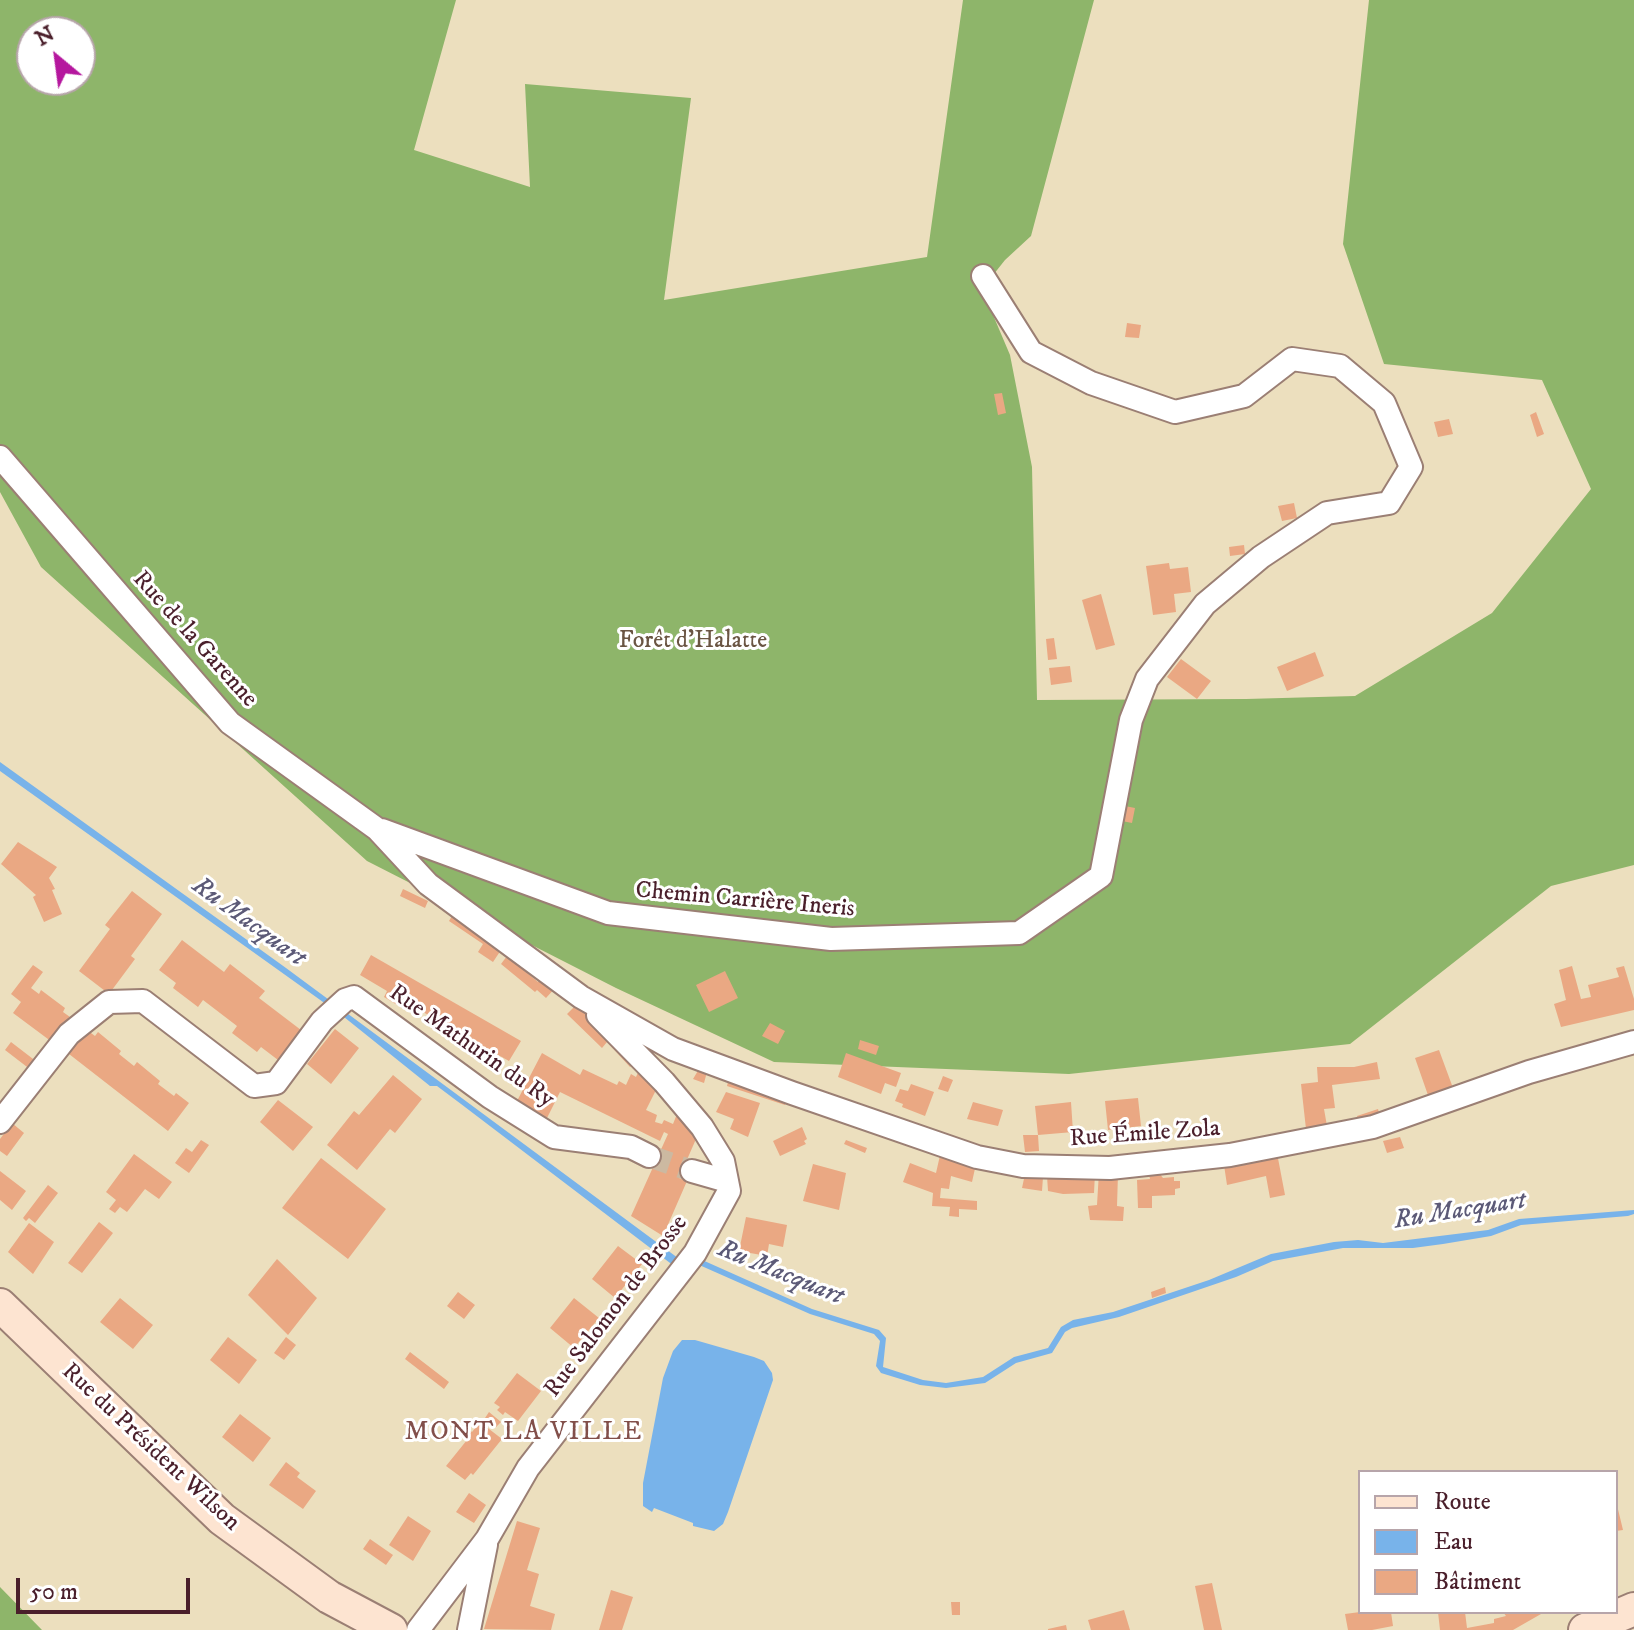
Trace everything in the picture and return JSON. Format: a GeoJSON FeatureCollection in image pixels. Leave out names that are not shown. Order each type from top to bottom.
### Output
{"type":"FeatureCollection","features":[{"type":"Feature","properties":{"kind":"street","name":"Chemin Carrière Ineris"},"geometry":{"type":"LineString","coordinates":[[377,829],[608,913],[831,939],[1019,933],[1101,876],[1131,720],[1147,679],[1205,604],[1261,557],[1327,513],[1389,503],[1411,467],[1384,403],[1340,366],[1292,359],[1244,396],[1175,412],[1091,383],[1031,352],[983,276]]}},
{"type":"Feature","properties":{"kind":"street","name":"Rue de la Garenne"},"geometry":{"type":"LineString","coordinates":[[0,457],[230,723],[377,829]]}},
{"type":"Feature","properties":{"kind":"street"},"geometry":{"type":"LineString","coordinates":[[377,829],[428,884],[581,997],[664,1082],[702,1127],[723,1161],[727,1181],[692,1171]]}},
{"type":"Feature","properties":{"kind":"street","name":"Rue Mathurin du Ry"},"geometry":{"type":"LineString","coordinates":[[0,1122],[69,1034],[109,1002],[143,1001],[254,1086],[276,1083],[322,1021],[345,1000],[354,997],[490,1097],[554,1137],[631,1147],[649,1156]]}},
{"type":"Feature","properties":{"kind":"street","name":"Rue Émile Zola"},"geometry":{"type":"LineString","coordinates":[[581,997],[673,1049],[915,1137],[977,1157],[1023,1166],[1110,1168],[1230,1155],[1373,1127],[1529,1072],[1634,1042]]}},
{"type":"Feature","properties":{"kind":"street","name":"Rue Salomon de Brosse"},"geometry":{"type":"LineString","coordinates":[[418,1630],[487,1539],[528,1468],[695,1253],[729,1191],[727,1181]]}},
{"type":"Feature","properties":{"kind":"street","name":"Rue du Président Wilson"},"geometry":{"type":"LineString","coordinates":[[0,1305],[222,1519],[329,1597],[391,1630]]}},
{"type":"Feature","properties":{"kind":"street","name":"Rue Salomon de Brosse"},"geometry":{"type":"LineString","coordinates":[[469,1630],[487,1539]]}},
{"type":"Feature","properties":{"kind":"street"},"geometry":{"type":"LineString","coordinates":[[1585,1630],[1634,1609]]}},
{"type":"Feature","properties":{"kind":"green space","name":"Forêt d'Halatte"},"geometry":{"type":"Polygon","coordinates":[[[0,0],[456,0],[414,150],[530,187],[525,84],[691,98],[664,300],[927,257],[963,0],[1094,0],[1031,236],[1005,260],[982,289],[1010,355],[1032,467],[1037,700],[1355,696],[1492,613],[1591,489],[1542,380],[1384,364],[1343,244],[1369,0],[1634,0],[1634,865],[1551,886],[1350,1044],[1069,1074],[774,1062],[616,988],[367,861],[41,567],[0,492],[0,0]]]}},
{"type":"Feature","properties":{"kind":"green space"},"geometry":{"type":"Polygon","coordinates":[[[0,1587],[42,1630],[0,1630],[0,1587]]]}},
{"type":"Feature","properties":{"kind":"water"},"geometry":{"type":"Polygon","coordinates":[[[0,762],[286,968],[682,1261],[674,1266],[437,1086],[430,1086],[344,1017],[0,771],[0,762]]]}},
{"type":"Feature","properties":{"kind":"water"},"geometry":{"type":"Polygon","coordinates":[[[1634,1210],[1634,1214],[1628,1216],[1521,1225],[1491,1236],[1443,1244],[1413,1248],[1343,1248],[1273,1261],[1119,1317],[1072,1328],[1065,1332],[1052,1353],[1016,1363],[985,1383],[946,1388],[920,1385],[881,1373],[876,1366],[880,1341],[874,1334],[810,1314],[697,1264],[700,1259],[812,1309],[879,1330],[886,1338],[883,1367],[923,1380],[946,1383],[983,1377],[1014,1357],[1048,1348],[1061,1327],[1073,1320],[1113,1312],[1209,1280],[1271,1254],[1334,1242],[1358,1240],[1383,1243],[1488,1230],[1519,1219],[1634,1210]]]}},
{"type":"Feature","properties":{"kind":"water"},"geometry":{"type":"Polygon","coordinates":[[[682,1340],[695,1340],[754,1357],[764,1361],[772,1373],[773,1380],[728,1512],[723,1524],[714,1531],[693,1526],[693,1523],[654,1508],[652,1512],[643,1506],[643,1483],[663,1378],[673,1351],[682,1340]]]}},
{"type":"Feature","properties":{"kind":"building"},"geometry":{"type":"Polygon","coordinates":[[[1127,323],[1141,325],[1139,338],[1125,337],[1127,323]]]}},
{"type":"Feature","properties":{"kind":"building"},"geometry":{"type":"Polygon","coordinates":[[[1002,393],[1006,413],[998,415],[994,394],[1002,393]]]}},
{"type":"Feature","properties":{"kind":"building"},"geometry":{"type":"Polygon","coordinates":[[[1536,412],[1544,434],[1537,437],[1530,415],[1536,412]]]}},
{"type":"Feature","properties":{"kind":"building"},"geometry":{"type":"Polygon","coordinates":[[[1449,419],[1453,434],[1438,437],[1434,422],[1449,419]]]}},
{"type":"Feature","properties":{"kind":"building"},"geometry":{"type":"Polygon","coordinates":[[[1294,503],[1297,518],[1282,521],[1278,506],[1294,503]]]}},
{"type":"Feature","properties":{"kind":"building"},"geometry":{"type":"Polygon","coordinates":[[[1244,545],[1245,554],[1230,556],[1229,547],[1244,545]]]}},
{"type":"Feature","properties":{"kind":"building"},"geometry":{"type":"Polygon","coordinates":[[[1169,563],[1170,569],[1188,567],[1191,592],[1174,594],[1176,612],[1153,615],[1146,566],[1169,563]]]}},
{"type":"Feature","properties":{"kind":"building"},"geometry":{"type":"Polygon","coordinates":[[[1101,594],[1115,645],[1096,650],[1082,600],[1101,594]]]}},
{"type":"Feature","properties":{"kind":"building"},"geometry":{"type":"Polygon","coordinates":[[[1054,638],[1057,659],[1048,660],[1046,639],[1054,638]]]}},
{"type":"Feature","properties":{"kind":"building"},"geometry":{"type":"Polygon","coordinates":[[[1315,652],[1324,676],[1287,691],[1277,667],[1315,652]]]}},
{"type":"Feature","properties":{"kind":"building"},"geometry":{"type":"Polygon","coordinates":[[[1181,659],[1211,681],[1197,699],[1167,677],[1181,659]]]}},
{"type":"Feature","properties":{"kind":"building"},"geometry":{"type":"Polygon","coordinates":[[[1070,666],[1072,682],[1051,685],[1049,668],[1070,666]]]}},
{"type":"Feature","properties":{"kind":"building"},"geometry":{"type":"Polygon","coordinates":[[[1125,806],[1135,808],[1132,823],[1122,821],[1125,806]]]}},
{"type":"Feature","properties":{"kind":"building"},"geometry":{"type":"Polygon","coordinates":[[[18,842],[57,867],[49,878],[62,914],[44,922],[33,897],[36,895],[1,864],[18,842]]]}},
{"type":"Feature","properties":{"kind":"building"},"geometry":{"type":"Polygon","coordinates":[[[403,889],[428,901],[425,908],[400,896],[403,889]]]}},
{"type":"Feature","properties":{"kind":"building"},"geometry":{"type":"Polygon","coordinates":[[[132,891],[162,914],[131,956],[135,959],[109,994],[79,971],[110,929],[105,925],[132,891]]]}},
{"type":"Feature","properties":{"kind":"building"},"geometry":{"type":"Polygon","coordinates":[[[453,914],[503,947],[493,962],[478,952],[483,944],[449,921],[453,914]]]}},
{"type":"Feature","properties":{"kind":"building"},"geometry":{"type":"Polygon","coordinates":[[[182,940],[224,972],[230,964],[265,991],[259,998],[301,1030],[278,1060],[261,1047],[257,1052],[232,1033],[237,1026],[203,1000],[198,1007],[173,988],[176,983],[159,970],[182,940]]]}},
{"type":"Feature","properties":{"kind":"building"},"geometry":{"type":"Polygon","coordinates":[[[371,955],[521,1041],[509,1061],[482,1046],[479,1052],[459,1040],[462,1034],[407,1003],[404,1009],[384,997],[387,991],[360,975],[371,955]]]}},
{"type":"Feature","properties":{"kind":"building"},"geometry":{"type":"Polygon","coordinates":[[[507,956],[538,982],[544,975],[556,987],[546,998],[537,990],[535,992],[501,964],[507,956]]]}},
{"type":"Feature","properties":{"kind":"building"},"geometry":{"type":"Polygon","coordinates":[[[33,965],[43,972],[31,988],[39,994],[41,990],[65,1008],[63,1012],[70,1017],[52,1042],[13,1013],[21,1002],[11,994],[33,965]]]}},
{"type":"Feature","properties":{"kind":"building"},"geometry":{"type":"Polygon","coordinates":[[[1572,966],[1581,999],[1591,997],[1588,985],[1619,977],[1616,968],[1624,966],[1634,999],[1634,1010],[1561,1027],[1554,1004],[1566,1000],[1559,970],[1572,966]]]}},
{"type":"Feature","properties":{"kind":"building"},"geometry":{"type":"Polygon","coordinates":[[[725,971],[738,998],[709,1012],[696,985],[725,971]]]}},
{"type":"Feature","properties":{"kind":"building"},"geometry":{"type":"Polygon","coordinates":[[[576,1005],[636,1061],[630,1067],[607,1042],[602,1048],[567,1014],[576,1005]]]}},
{"type":"Feature","properties":{"kind":"building"},"geometry":{"type":"Polygon","coordinates":[[[770,1023],[785,1031],[778,1044],[762,1036],[770,1023]]]}},
{"type":"Feature","properties":{"kind":"building"},"geometry":{"type":"Polygon","coordinates":[[[335,1029],[359,1048],[331,1084],[307,1064],[335,1029]]]}},
{"type":"Feature","properties":{"kind":"building"},"geometry":{"type":"Polygon","coordinates":[[[87,1030],[95,1036],[98,1032],[134,1066],[137,1062],[160,1081],[158,1084],[189,1103],[168,1131],[69,1054],[87,1030]]]}},
{"type":"Feature","properties":{"kind":"building"},"geometry":{"type":"Polygon","coordinates":[[[860,1040],[879,1046],[876,1055],[858,1049],[860,1040]]]}},
{"type":"Feature","properties":{"kind":"building"},"geometry":{"type":"Polygon","coordinates":[[[11,1042],[37,1062],[31,1070],[5,1050],[11,1042]]]}},
{"type":"Feature","properties":{"kind":"building"},"geometry":{"type":"Polygon","coordinates":[[[1439,1050],[1453,1088],[1429,1098],[1415,1058],[1439,1050]]]}},
{"type":"Feature","properties":{"kind":"building"},"geometry":{"type":"Polygon","coordinates":[[[542,1053],[580,1075],[583,1069],[617,1085],[619,1081],[626,1085],[631,1074],[636,1077],[641,1066],[658,1086],[646,1110],[657,1115],[655,1122],[662,1124],[664,1120],[673,1124],[677,1114],[696,1139],[679,1178],[687,1181],[663,1236],[631,1216],[668,1134],[664,1132],[660,1141],[560,1092],[547,1118],[517,1101],[542,1053]]]}},
{"type":"Feature","properties":{"kind":"building"},"geometry":{"type":"Polygon","coordinates":[[[846,1053],[901,1073],[896,1087],[885,1083],[881,1094],[838,1077],[846,1053]]]}},
{"type":"Feature","properties":{"kind":"building"},"geometry":{"type":"Polygon","coordinates":[[[1377,1062],[1380,1079],[1332,1085],[1335,1108],[1324,1109],[1327,1126],[1306,1129],[1301,1084],[1318,1082],[1317,1067],[1354,1067],[1377,1062]]]}},
{"type":"Feature","properties":{"kind":"building"},"geometry":{"type":"Polygon","coordinates":[[[699,1069],[707,1072],[704,1083],[693,1079],[699,1069]]]}},
{"type":"Feature","properties":{"kind":"building"},"geometry":{"type":"Polygon","coordinates":[[[393,1075],[422,1099],[395,1133],[390,1129],[357,1170],[327,1145],[354,1111],[359,1115],[393,1075]]]}},
{"type":"Feature","properties":{"kind":"building"},"geometry":{"type":"Polygon","coordinates":[[[943,1076],[953,1080],[948,1092],[938,1089],[943,1076]]]}},
{"type":"Feature","properties":{"kind":"building"},"geometry":{"type":"Polygon","coordinates":[[[729,1078],[788,1098],[785,1105],[727,1086],[729,1078]]]}},
{"type":"Feature","properties":{"kind":"building"},"geometry":{"type":"Polygon","coordinates":[[[911,1084],[934,1092],[925,1116],[895,1101],[900,1089],[908,1091],[911,1084]]]}},
{"type":"Feature","properties":{"kind":"building"},"geometry":{"type":"Polygon","coordinates":[[[726,1092],[760,1103],[748,1137],[730,1129],[734,1119],[716,1112],[726,1092]]]}},
{"type":"Feature","properties":{"kind":"building"},"geometry":{"type":"Polygon","coordinates":[[[1138,1098],[1141,1126],[1108,1130],[1105,1101],[1138,1098]]]}},
{"type":"Feature","properties":{"kind":"building"},"geometry":{"type":"Polygon","coordinates":[[[278,1100],[313,1127],[293,1151],[260,1122],[278,1100]]]}},
{"type":"Feature","properties":{"kind":"building"},"geometry":{"type":"Polygon","coordinates":[[[973,1102],[1003,1110],[998,1126],[967,1119],[973,1102]]]}},
{"type":"Feature","properties":{"kind":"building"},"geometry":{"type":"Polygon","coordinates":[[[1071,1102],[1073,1132],[1038,1135],[1035,1106],[1071,1102]]]}},
{"type":"Feature","properties":{"kind":"building"},"geometry":{"type":"Polygon","coordinates":[[[1378,1109],[1380,1116],[1359,1124],[1357,1116],[1378,1109]]]}},
{"type":"Feature","properties":{"kind":"building"},"geometry":{"type":"Polygon","coordinates":[[[12,1123],[24,1133],[7,1156],[0,1151],[0,1139],[12,1123]]]}},
{"type":"Feature","properties":{"kind":"building"},"geometry":{"type":"Polygon","coordinates":[[[802,1127],[806,1144],[780,1156],[773,1141],[802,1127]]]}},
{"type":"Feature","properties":{"kind":"building"},"geometry":{"type":"Polygon","coordinates":[[[1023,1135],[1038,1135],[1039,1151],[1025,1152],[1023,1135]]]}},
{"type":"Feature","properties":{"kind":"building"},"geometry":{"type":"Polygon","coordinates":[[[1400,1137],[1404,1148],[1387,1153],[1383,1141],[1400,1137]]]}},
{"type":"Feature","properties":{"kind":"building"},"geometry":{"type":"Polygon","coordinates":[[[201,1140],[209,1145],[189,1173],[175,1163],[186,1148],[192,1152],[201,1140]]]}},
{"type":"Feature","properties":{"kind":"building"},"geometry":{"type":"Polygon","coordinates":[[[846,1140],[867,1148],[865,1153],[844,1144],[846,1140]]]}},
{"type":"Feature","properties":{"kind":"building"},"geometry":{"type":"Polygon","coordinates":[[[941,1151],[976,1164],[972,1182],[951,1176],[949,1189],[941,1188],[940,1198],[977,1201],[977,1210],[959,1209],[959,1217],[949,1216],[950,1207],[932,1206],[933,1193],[903,1182],[910,1163],[936,1173],[941,1151]]]}},
{"type":"Feature","properties":{"kind":"building"},"geometry":{"type":"Polygon","coordinates":[[[1277,1153],[1285,1195],[1270,1198],[1266,1176],[1227,1185],[1224,1165],[1277,1153]]]}},
{"type":"Feature","properties":{"kind":"building"},"geometry":{"type":"Polygon","coordinates":[[[134,1154],[172,1182],[159,1199],[145,1189],[127,1212],[120,1207],[115,1213],[109,1209],[116,1200],[106,1192],[134,1154]]]}},
{"type":"Feature","properties":{"kind":"building"},"geometry":{"type":"Polygon","coordinates":[[[321,1158],[386,1209],[348,1259],[282,1208],[321,1158]]]}},
{"type":"Feature","properties":{"kind":"building"},"geometry":{"type":"Polygon","coordinates":[[[813,1164],[846,1173],[839,1210],[803,1201],[813,1164]]]}},
{"type":"Feature","properties":{"kind":"building"},"geometry":{"type":"Polygon","coordinates":[[[0,1171],[26,1191],[12,1210],[0,1200],[0,1171]]]}},
{"type":"Feature","properties":{"kind":"building"},"geometry":{"type":"Polygon","coordinates":[[[1099,1172],[1118,1174],[1117,1206],[1124,1207],[1123,1221],[1090,1220],[1088,1206],[1097,1205],[1099,1172]]]}},
{"type":"Feature","properties":{"kind":"building"},"geometry":{"type":"Polygon","coordinates":[[[1095,1173],[1094,1193],[1048,1191],[1047,1176],[1095,1173]]]}},
{"type":"Feature","properties":{"kind":"building"},"geometry":{"type":"Polygon","coordinates":[[[1159,1173],[1163,1178],[1174,1177],[1174,1181],[1180,1181],[1180,1188],[1175,1189],[1175,1195],[1152,1196],[1152,1208],[1138,1208],[1137,1180],[1150,1179],[1149,1174],[1159,1173]]]}},
{"type":"Feature","properties":{"kind":"building"},"geometry":{"type":"Polygon","coordinates":[[[1025,1174],[1043,1177],[1042,1191],[1022,1188],[1025,1174]]]}},
{"type":"Feature","properties":{"kind":"building"},"geometry":{"type":"Polygon","coordinates":[[[48,1185],[58,1193],[35,1223],[29,1218],[26,1221],[23,1218],[48,1185]]]}},
{"type":"Feature","properties":{"kind":"building"},"geometry":{"type":"Polygon","coordinates":[[[746,1217],[787,1225],[783,1247],[769,1244],[767,1256],[739,1251],[746,1217]]]}},
{"type":"Feature","properties":{"kind":"building"},"geometry":{"type":"Polygon","coordinates":[[[99,1222],[113,1233],[82,1273],[68,1263],[99,1222]]]}},
{"type":"Feature","properties":{"kind":"building"},"geometry":{"type":"Polygon","coordinates":[[[29,1223],[54,1242],[33,1274],[8,1252],[29,1223]]]}},
{"type":"Feature","properties":{"kind":"building"},"geometry":{"type":"Polygon","coordinates":[[[618,1246],[642,1264],[615,1298],[592,1279],[618,1246]]]}},
{"type":"Feature","properties":{"kind":"building"},"geometry":{"type":"Polygon","coordinates":[[[277,1259],[317,1298],[288,1335],[248,1295],[277,1259]]]}},
{"type":"Feature","properties":{"kind":"building"},"geometry":{"type":"Polygon","coordinates":[[[1165,1287],[1166,1293],[1152,1298],[1151,1292],[1165,1287]]]}},
{"type":"Feature","properties":{"kind":"building"},"geometry":{"type":"Polygon","coordinates":[[[458,1292],[475,1305],[464,1319],[447,1306],[458,1292]]]}},
{"type":"Feature","properties":{"kind":"building"},"geometry":{"type":"Polygon","coordinates":[[[120,1298],[153,1325],[133,1349],[100,1322],[120,1298]]]}},
{"type":"Feature","properties":{"kind":"building"},"geometry":{"type":"Polygon","coordinates":[[[574,1298],[599,1318],[574,1348],[550,1328],[574,1298]]]}},
{"type":"Feature","properties":{"kind":"building"},"geometry":{"type":"Polygon","coordinates":[[[228,1337],[257,1360],[239,1384],[210,1360],[228,1337]]]}},
{"type":"Feature","properties":{"kind":"building"},"geometry":{"type":"Polygon","coordinates":[[[286,1337],[296,1345],[284,1360],[274,1353],[286,1337]]]}},
{"type":"Feature","properties":{"kind":"building"},"geometry":{"type":"Polygon","coordinates":[[[410,1352],[449,1382],[444,1389],[405,1359],[410,1352]]]}},
{"type":"Feature","properties":{"kind":"building"},"geometry":{"type":"Polygon","coordinates":[[[517,1373],[541,1391],[518,1421],[505,1412],[503,1415],[494,1403],[517,1373]]]}},
{"type":"Feature","properties":{"kind":"building"},"geometry":{"type":"Polygon","coordinates":[[[489,1412],[501,1422],[496,1427],[485,1418],[489,1412]]]}},
{"type":"Feature","properties":{"kind":"building"},"geometry":{"type":"Polygon","coordinates":[[[240,1414],[271,1438],[253,1462],[222,1437],[240,1414]]]}},
{"type":"Feature","properties":{"kind":"building"},"geometry":{"type":"Polygon","coordinates":[[[480,1422],[502,1439],[473,1475],[471,1473],[465,1480],[446,1466],[467,1440],[463,1437],[468,1429],[472,1432],[480,1422]]]}},
{"type":"Feature","properties":{"kind":"building"},"geometry":{"type":"Polygon","coordinates":[[[286,1462],[300,1473],[297,1477],[316,1491],[303,1509],[269,1485],[286,1462]]]}},
{"type":"Feature","properties":{"kind":"building"},"geometry":{"type":"Polygon","coordinates":[[[469,1493],[486,1505],[474,1523],[456,1512],[469,1493]]]}},
{"type":"Feature","properties":{"kind":"building"},"geometry":{"type":"Polygon","coordinates":[[[1618,1509],[1623,1530],[1618,1531],[1618,1509]]]}},
{"type":"Feature","properties":{"kind":"building"},"geometry":{"type":"Polygon","coordinates":[[[408,1516],[431,1531],[413,1561],[389,1545],[408,1516]]]}},
{"type":"Feature","properties":{"kind":"building"},"geometry":{"type":"Polygon","coordinates":[[[517,1521],[540,1528],[527,1570],[539,1574],[530,1606],[555,1614],[551,1630],[484,1629],[517,1521]]]}},
{"type":"Feature","properties":{"kind":"building"},"geometry":{"type":"Polygon","coordinates":[[[370,1539],[393,1555],[386,1565],[363,1549],[370,1539]]]}},
{"type":"Feature","properties":{"kind":"building"},"geometry":{"type":"Polygon","coordinates":[[[1212,1583],[1222,1630],[1204,1630],[1195,1586],[1212,1583]]]}},
{"type":"Feature","properties":{"kind":"building"},"geometry":{"type":"Polygon","coordinates":[[[611,1590],[633,1597],[622,1630],[599,1630],[611,1590]]]}},
{"type":"Feature","properties":{"kind":"building"},"geometry":{"type":"Polygon","coordinates":[[[951,1602],[960,1602],[960,1615],[952,1615],[951,1602]]]}},
{"type":"Feature","properties":{"kind":"building"},"geometry":{"type":"Polygon","coordinates":[[[1124,1610],[1130,1630],[1091,1630],[1088,1620],[1124,1610]]]}},
{"type":"Feature","properties":{"kind":"building"},"geometry":{"type":"Polygon","coordinates":[[[1345,1614],[1391,1614],[1393,1626],[1348,1630],[1345,1614]]]}},
{"type":"Feature","properties":{"kind":"building"},"geometry":{"type":"Polygon","coordinates":[[[1438,1614],[1465,1614],[1467,1628],[1494,1623],[1494,1619],[1506,1616],[1504,1614],[1541,1614],[1513,1630],[1440,1630],[1438,1614]]]}},
{"type":"Feature","properties":{"kind":"building"},"geometry":{"type":"Polygon","coordinates":[[[1066,1625],[1067,1630],[1048,1630],[1048,1629],[1066,1625]]]}},
{"type":"Feature","properties":{"kind":"tunnel"},"geometry":{"type":"LineString","coordinates":[[649,1156],[692,1171]]}},
{"type":"Feature","properties":{"kind":"district","name":"MONT LA VILLE"},"geometry":{"type":"Point","coordinates":[524,1434]}},
{"type":"Feature","properties":{"kind":"water label","name":"Ru Macquart"},"geometry":{"type":"Point","coordinates":[248,923]}},
{"type":"Feature","properties":{"kind":"water label","name":"Ru Macquart"},"geometry":{"type":"Point","coordinates":[1460,1212]}},
{"type":"Feature","properties":{"kind":"water label","name":"Ru Macquart"},"geometry":{"type":"Point","coordinates":[780,1274]}}]}
